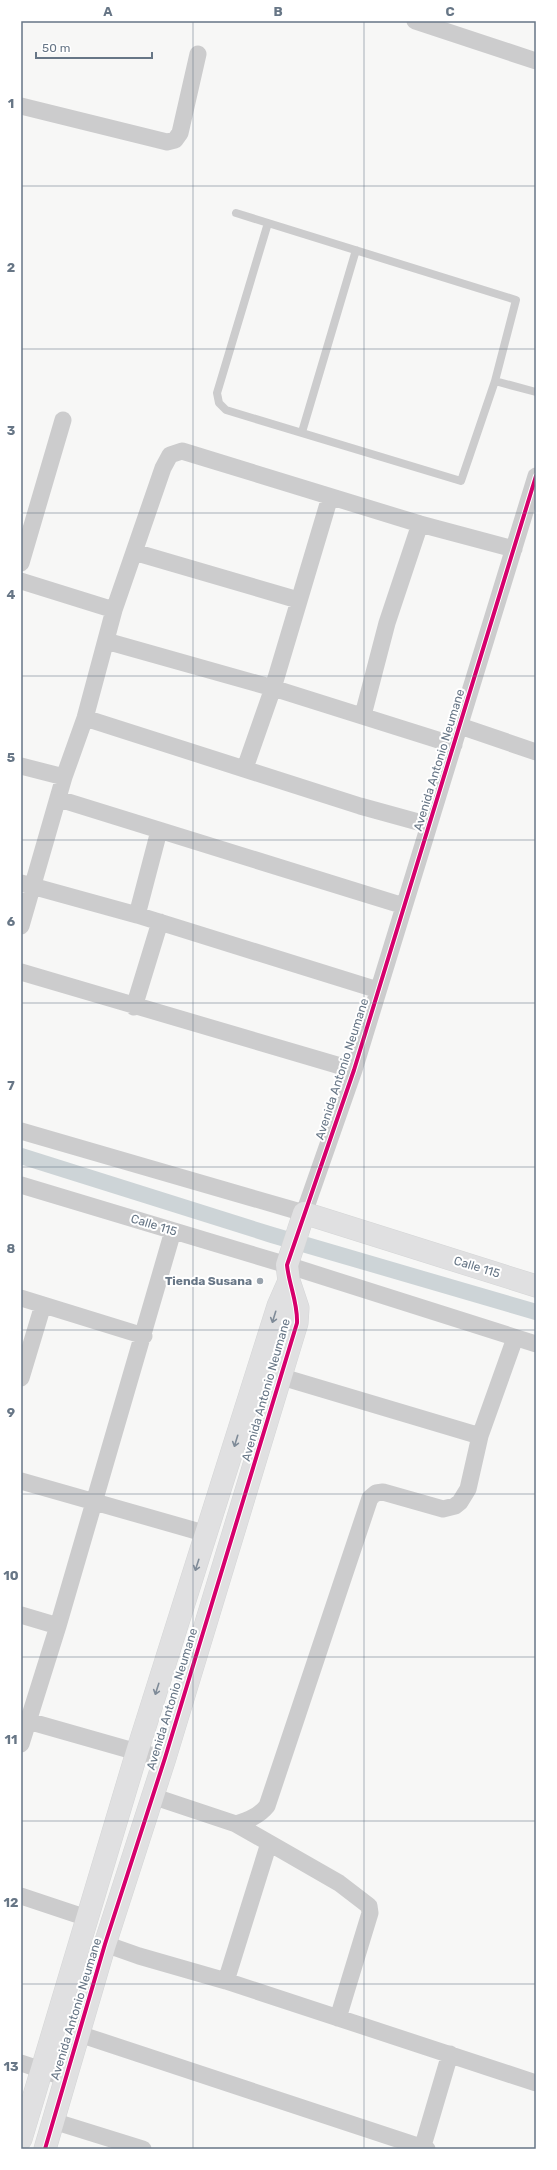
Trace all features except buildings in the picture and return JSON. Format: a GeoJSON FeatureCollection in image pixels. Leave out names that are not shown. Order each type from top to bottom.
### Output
{"type":"FeatureCollection","features":[{"type":"Feature","properties":{"kind":"street"},"geometry":{"type":"LineString","coordinates":[[415,21],[536,61]]}},
{"type":"Feature","properties":{"kind":"street"},"geometry":{"type":"LineString","coordinates":[[21,106],[168,142],[174,140],[180,133],[198,54]]}},
{"type":"Feature","properties":{"kind":"street"},"geometry":{"type":"LineString","coordinates":[[21,563],[63,420]]}},
{"type":"Feature","properties":{"kind":"street"},"geometry":{"type":"LineString","coordinates":[[21,926],[27,885],[59,799],[64,777],[85,718],[114,610],[163,468],[170,455],[182,452],[420,524],[514,549]]}},
{"type":"Feature","properties":{"kind":"street","name":"Avenida Antonio Neumane"},"geometry":{"type":"LineString","coordinates":[[21,2139],[137,1752],[278,1306],[303,1217],[354,1070],[536,476]]}},
{"type":"Feature","properties":{"kind":"street"},"geometry":{"type":"LineString","coordinates":[[246,768],[273,688],[298,600],[330,497]]}},
{"type":"Feature","properties":{"kind":"street"},"geometry":{"type":"LineString","coordinates":[[363,715],[387,623],[420,524]]}},
{"type":"Feature","properties":{"kind":"street"},"geometry":{"type":"LineString","coordinates":[[134,552],[298,600]]}},
{"type":"Feature","properties":{"kind":"street"},"geometry":{"type":"LineString","coordinates":[[21,581],[114,610]]}},
{"type":"Feature","properties":{"kind":"street"},"geometry":{"type":"LineString","coordinates":[[106,641],[273,688],[363,715],[454,745]]}},
{"type":"Feature","properties":{"kind":"street"},"geometry":{"type":"LineString","coordinates":[[85,718],[246,768],[360,806],[429,825]]}},
{"type":"Feature","properties":{"kind":"street"},"geometry":{"type":"LineString","coordinates":[[460,726],[536,752]]}},
{"type":"Feature","properties":{"kind":"street"},"geometry":{"type":"LineString","coordinates":[[21,766],[64,777]]}},
{"type":"Feature","properties":{"kind":"street"},"geometry":{"type":"LineString","coordinates":[[59,799],[404,906]]}},
{"type":"Feature","properties":{"kind":"street"},"geometry":{"type":"LineString","coordinates":[[137,915],[159,831]]}},
{"type":"Feature","properties":{"kind":"street"},"geometry":{"type":"LineString","coordinates":[[27,885],[137,915],[378,990]]}},
{"type":"Feature","properties":{"kind":"street"},"geometry":{"type":"LineString","coordinates":[[134,1007],[160,922]]}},
{"type":"Feature","properties":{"kind":"street"},"geometry":{"type":"LineString","coordinates":[[21,972],[134,1007],[354,1070]]}},
{"type":"Feature","properties":{"kind":"street"},"geometry":{"type":"LineString","coordinates":[[21,1132],[303,1217]]}},
{"type":"Feature","properties":{"kind":"street","name":"Calle 115"},"geometry":{"type":"LineString","coordinates":[[21,1185],[536,1344]]}},
{"type":"Feature","properties":{"kind":"street","name":"Calle 115"},"geometry":{"type":"LineString","coordinates":[[303,1217],[536,1286]]}},
{"type":"Feature","properties":{"kind":"street"},"geometry":{"type":"LineString","coordinates":[[21,1744],[25,1720],[58,1626],[144,1336],[173,1231]]}},
{"type":"Feature","properties":{"kind":"street","name":"Avenida Antonio Neumane"},"geometry":{"type":"LineString","coordinates":[[45,2149],[105,1944],[165,1758],[282,1377],[297,1323],[298,1308],[288,1268]]}},
{"type":"Feature","properties":{"kind":"street"},"geometry":{"type":"LineString","coordinates":[[21,1298],[144,1336]]}},
{"type":"Feature","properties":{"kind":"street"},"geometry":{"type":"LineString","coordinates":[[21,1378],[43,1305]]}},
{"type":"Feature","properties":{"kind":"street"},"geometry":{"type":"LineString","coordinates":[[236,1824],[250,1820],[262,1812],[267,1806],[370,1498],[376,1493],[382,1492],[442,1509],[455,1506],[465,1496],[468,1489],[480,1436],[515,1338]]}},
{"type":"Feature","properties":{"kind":"street"},"geometry":{"type":"LineString","coordinates":[[282,1377],[480,1436]]}},
{"type":"Feature","properties":{"kind":"street"},"geometry":{"type":"LineString","coordinates":[[21,1481],[207,1534]]}},
{"type":"Feature","properties":{"kind":"street"},"geometry":{"type":"LineString","coordinates":[[21,1614],[58,1626]]}},
{"type":"Feature","properties":{"kind":"street"},"geometry":{"type":"LineString","coordinates":[[25,1720],[137,1752],[165,1758]]}},
{"type":"Feature","properties":{"kind":"street"},"geometry":{"type":"LineString","coordinates":[[152,1796],[236,1824],[339,1883],[369,1906],[370,1913],[338,2018]]}},
{"type":"Feature","properties":{"kind":"street"},"geometry":{"type":"LineString","coordinates":[[226,1980],[269,1843]]}},
{"type":"Feature","properties":{"kind":"street"},"geometry":{"type":"LineString","coordinates":[[21,1896],[87,1918]]}},
{"type":"Feature","properties":{"kind":"street"},"geometry":{"type":"LineString","coordinates":[[105,1944],[139,1956],[226,1980],[536,2083]]}},
{"type":"Feature","properties":{"kind":"street"},"geometry":{"type":"LineString","coordinates":[[79,2034],[424,2148],[450,2054]]}},
{"type":"Feature","properties":{"kind":"street"},"geometry":{"type":"LineString","coordinates":[[21,2063],[66,2078]]}},
{"type":"Feature","properties":{"kind":"street"},"geometry":{"type":"LineString","coordinates":[[54,2121],[143,2149]]}},
{"type":"Feature","properties":{"kind":"lane"},"geometry":{"type":"LineString","coordinates":[[236,213],[516,300],[495,380],[461,481],[226,410],[219,403],[217,393],[268,223]]}},
{"type":"Feature","properties":{"kind":"lane"},"geometry":{"type":"LineString","coordinates":[[302,432],[356,250]]}},
{"type":"Feature","properties":{"kind":"lane"},"geometry":{"type":"LineString","coordinates":[[495,380],[536,392]]}},
{"type":"Feature","properties":{"kind":"waterway"},"geometry":{"type":"LineString","coordinates":[[21,1156],[272,1235],[536,1312]]}},
{"type":"Feature","properties":{"kind":"cycle path"},"geometry":{"type":"LineString","coordinates":[[45,2149],[105,1944],[165,1758],[297,1323],[295,1301],[287,1265],[354,1070],[536,476]]}},
{"type":"Feature","properties":{"kind":"place","name":"Tienda Susana"},"geometry":{"type":"Point","coordinates":[260,1281]}}]}
